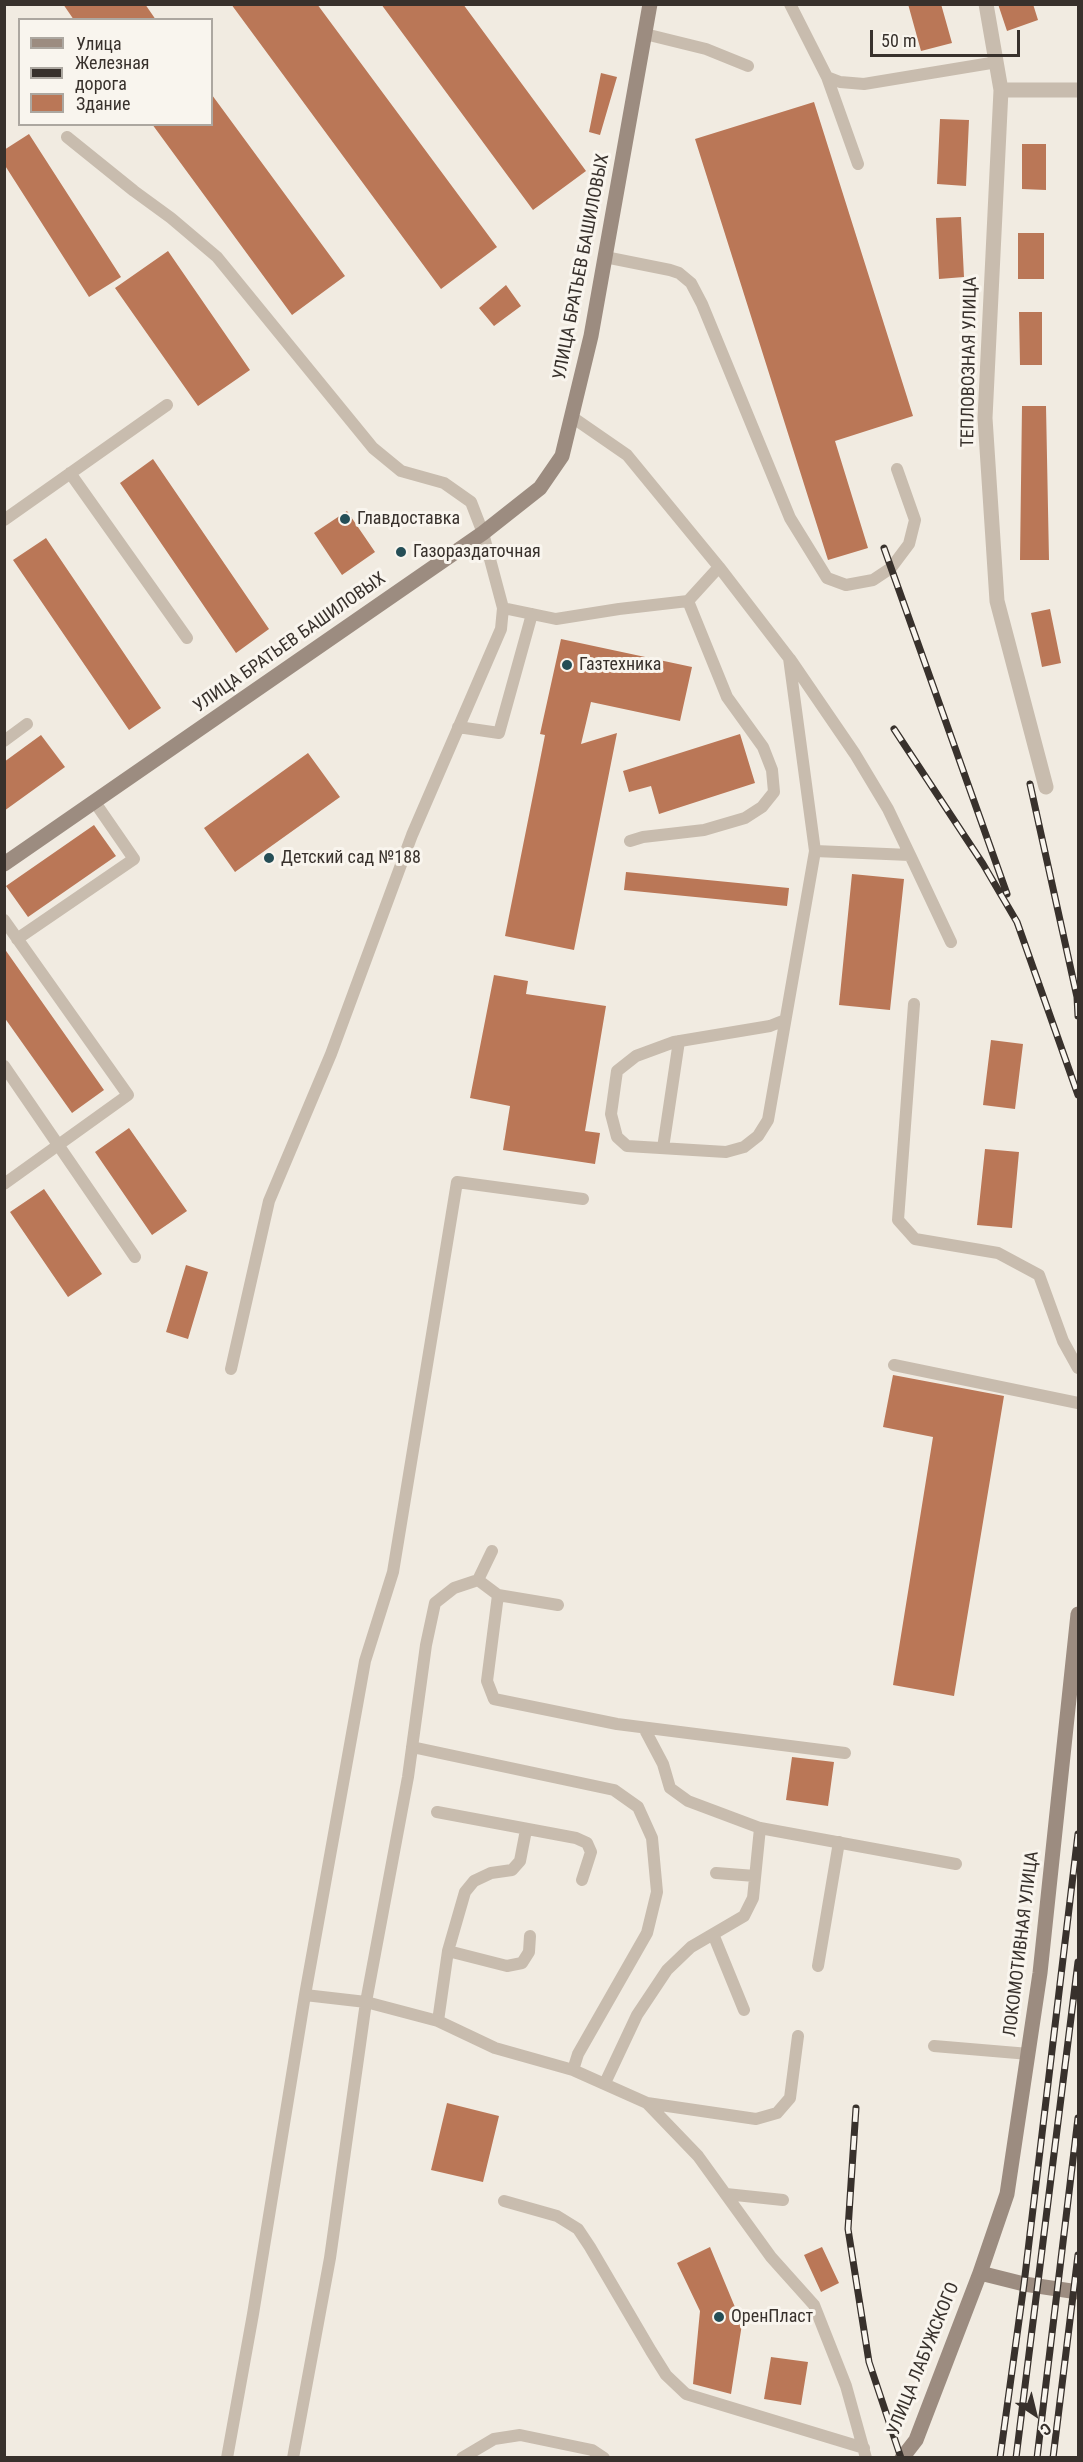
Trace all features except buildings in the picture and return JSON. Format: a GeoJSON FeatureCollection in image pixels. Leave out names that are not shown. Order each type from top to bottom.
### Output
{"type":"FeatureCollection","features":[{"type":"Feature","properties":{"kind":"street","name":"УЛИЦА БРАТЬЕВ БАШИЛОВЫХ"},"geometry":{"type":"LineString","coordinates":[[4,864],[483,533],[540,488],[562,456],[591,336],[650,4]]}},
{"type":"Feature","properties":{"kind":"street","name":"ТЕПЛОВОЗНАЯ УЛИЦА"},"geometry":{"type":"LineString","coordinates":[[986,4],[1001,90],[985,418],[997,601],[1046,787]]}},
{"type":"Feature","properties":{"kind":"street"},"geometry":{"type":"LineString","coordinates":[[1001,90],[1078,90]]}},
{"type":"Feature","properties":{"kind":"street","name":"ЛОКОМОТИВНАЯ УЛИЦА"},"geometry":{"type":"LineString","coordinates":[[980,2273],[1007,2194],[1029,2054],[1078,1614]]}},
{"type":"Feature","properties":{"kind":"street"},"geometry":{"type":"LineString","coordinates":[[980,2273],[1024,2284],[1078,2292]]}},
{"type":"Feature","properties":{"kind":"street","name":"УЛИЦА ЛАБУЖСКОГО"},"geometry":{"type":"LineString","coordinates":[[902,2457],[916,2440],[980,2273]]}},
{"type":"Feature","properties":{"kind":"lane"},"geometry":{"type":"LineString","coordinates":[[790,4],[827,77],[858,164]]}},
{"type":"Feature","properties":{"kind":"lane"},"geometry":{"type":"LineString","coordinates":[[645,34],[706,49],[748,66]]}},
{"type":"Feature","properties":{"kind":"lane"},"geometry":{"type":"LineString","coordinates":[[827,77],[840,82],[864,84],[997,62]]}},
{"type":"Feature","properties":{"kind":"lane"},"geometry":{"type":"LineString","coordinates":[[67,137],[217,257],[373,448],[401,471],[444,483],[471,502],[483,533],[503,608],[501,629],[412,835],[331,1053],[269,1201],[231,1369]]}},
{"type":"Feature","properties":{"kind":"lane"},"geometry":{"type":"LineString","coordinates":[[605,257],[670,270],[679,273],[691,283],[702,304],[789,518],[827,578],[846,585],[873,580],[891,568],[909,544],[915,520],[897,469]]}},
{"type":"Feature","properties":{"kind":"lane"},"geometry":{"type":"LineString","coordinates":[[4,520],[167,405]]}},
{"type":"Feature","properties":{"kind":"lane"},"geometry":{"type":"LineString","coordinates":[[572,417],[627,455],[719,567],[789,658],[855,754],[888,809],[951,942]]}},
{"type":"Feature","properties":{"kind":"lane"},"geometry":{"type":"LineString","coordinates":[[70,473],[188,638]]}},
{"type":"Feature","properties":{"kind":"lane"},"geometry":{"type":"LineString","coordinates":[[503,608],[556,619],[688,601],[719,567]]}},
{"type":"Feature","properties":{"kind":"lane"},"geometry":{"type":"LineString","coordinates":[[630,841],[643,837],[704,830],[745,818],[762,807],[774,792],[772,770],[763,747],[727,697],[688,601]]}},
{"type":"Feature","properties":{"kind":"lane"},"geometry":{"type":"LineString","coordinates":[[459,727],[499,732],[532,614]]}},
{"type":"Feature","properties":{"kind":"lane"},"geometry":{"type":"LineString","coordinates":[[785,1020],[770,1026],[679,1041],[636,1056],[617,1071],[611,1114],[617,1137],[627,1146],[726,1152],[744,1146],[758,1136],[768,1120],[815,851],[789,658]]}},
{"type":"Feature","properties":{"kind":"lane"},"geometry":{"type":"LineString","coordinates":[[4,741],[27,724]]}},
{"type":"Feature","properties":{"kind":"lane"},"geometry":{"type":"LineString","coordinates":[[17,939],[134,859],[94,801]]}},
{"type":"Feature","properties":{"kind":"lane"},"geometry":{"type":"LineString","coordinates":[[815,851],[910,855]]}},
{"type":"Feature","properties":{"kind":"lane"},"geometry":{"type":"LineString","coordinates":[[4,920],[128,1095],[4,1184]]}},
{"type":"Feature","properties":{"kind":"lane"},"geometry":{"type":"LineString","coordinates":[[914,1004],[898,1220],[915,1239],[998,1253],[1040,1275],[1063,1341],[1078,1368]]}},
{"type":"Feature","properties":{"kind":"lane"},"geometry":{"type":"LineString","coordinates":[[663,1148],[679,1041]]}},
{"type":"Feature","properties":{"kind":"lane"},"geometry":{"type":"LineString","coordinates":[[4,1066],[135,1257]]}},
{"type":"Feature","properties":{"kind":"lane"},"geometry":{"type":"LineString","coordinates":[[227,2457],[253,2314],[305,1995],[365,1661],[393,1572],[457,1182],[583,1199]]}},
{"type":"Feature","properties":{"kind":"lane"},"geometry":{"type":"LineString","coordinates":[[894,1365],[1078,1403]]}},
{"type":"Feature","properties":{"kind":"lane"},"geometry":{"type":"LineString","coordinates":[[293,2457],[330,2258],[366,2002],[412,1747],[426,1645],[435,1603],[454,1588],[478,1580],[492,1551]]}},
{"type":"Feature","properties":{"kind":"lane"},"geometry":{"type":"LineString","coordinates":[[478,1580],[498,1595],[558,1605]]}},
{"type":"Feature","properties":{"kind":"lane"},"geometry":{"type":"LineString","coordinates":[[498,1595],[487,1681],[494,1699],[617,1724],[845,1753]]}},
{"type":"Feature","properties":{"kind":"lane"},"geometry":{"type":"LineString","coordinates":[[644,1728],[663,1764],[670,1788],[688,1801],[760,1828],[956,1864]]}},
{"type":"Feature","properties":{"kind":"lane"},"geometry":{"type":"LineString","coordinates":[[412,1747],[614,1791],[638,1807],[652,1838],[657,1892],[646,1933],[578,2054],[573,2070]]}},
{"type":"Feature","properties":{"kind":"lane"},"geometry":{"type":"LineString","coordinates":[[437,1812],[576,1838],[587,1843],[591,1852],[582,1880]]}},
{"type":"Feature","properties":{"kind":"lane"},"geometry":{"type":"LineString","coordinates":[[605,2083],[637,2015],[667,1970],[691,1947],[744,1916],[753,1898],[760,1828]]}},
{"type":"Feature","properties":{"kind":"lane"},"geometry":{"type":"LineString","coordinates":[[438,2020],[448,1952],[465,1892],[474,1881],[490,1873],[512,1870],[520,1861],[526,1830]]}},
{"type":"Feature","properties":{"kind":"lane"},"geometry":{"type":"LineString","coordinates":[[818,1966],[839,1842]]}},
{"type":"Feature","properties":{"kind":"lane"},"geometry":{"type":"LineString","coordinates":[[716,1873],[755,1876]]}},
{"type":"Feature","properties":{"kind":"lane"},"geometry":{"type":"LineString","coordinates":[[713,1934],[744,2010]]}},
{"type":"Feature","properties":{"kind":"lane"},"geometry":{"type":"LineString","coordinates":[[448,1952],[507,1966],[522,1963],[529,1952],[530,1936]]}},
{"type":"Feature","properties":{"kind":"lane"},"geometry":{"type":"LineString","coordinates":[[305,1995],[366,2002],[438,2020],[495,2048],[573,2070],[647,2103],[756,2119],[777,2113],[790,2098],[798,2036]]}},
{"type":"Feature","properties":{"kind":"lane"},"geometry":{"type":"LineString","coordinates":[[934,2046],[1029,2054]]}},
{"type":"Feature","properties":{"kind":"lane"},"geometry":{"type":"LineString","coordinates":[[647,2103],[698,2156],[771,2257],[814,2305],[846,2386],[865,2453]]}},
{"type":"Feature","properties":{"kind":"lane"},"geometry":{"type":"LineString","coordinates":[[726,2194],[783,2200]]}},
{"type":"Feature","properties":{"kind":"lane"},"geometry":{"type":"LineString","coordinates":[[504,2201],[557,2216],[578,2229],[666,2375],[686,2394],[865,2453]]}},
{"type":"Feature","properties":{"kind":"lane"},"geometry":{"type":"LineString","coordinates":[[462,2457],[494,2439],[520,2435],[592,2450],[604,2457]]}},
{"type":"Feature","properties":{"kind":"railway"},"geometry":{"type":"LineString","coordinates":[[884,548],[1007,894]]}},
{"type":"Feature","properties":{"kind":"railway"},"geometry":{"type":"LineString","coordinates":[[894,729],[983,864],[1017,922],[1078,1095]]}},
{"type":"Feature","properties":{"kind":"railway"},"geometry":{"type":"LineString","coordinates":[[1030,784],[1077,997],[1078,1016]]}},
{"type":"Feature","properties":{"kind":"railway"},"geometry":{"type":"LineString","coordinates":[[1000,2458],[1024,2284],[1078,1834]]}},
{"type":"Feature","properties":{"kind":"railway"},"geometry":{"type":"LineString","coordinates":[[1016,2458],[1078,1962]]}},
{"type":"Feature","properties":{"kind":"railway"},"geometry":{"type":"LineString","coordinates":[[856,2108],[848,2229],[869,2362],[901,2458]]}},
{"type":"Feature","properties":{"kind":"railway"},"geometry":{"type":"LineString","coordinates":[[1037,2458],[1078,2118]]}},
{"type":"Feature","properties":{"kind":"railway"},"geometry":{"type":"LineString","coordinates":[[1053,2458],[1078,2255]]}},
{"type":"Feature","properties":{"kind":"place","name":"Главдоставка"},"geometry":{"type":"Point","coordinates":[345,519]}},
{"type":"Feature","properties":{"kind":"place","name":"Газораздаточная"},"geometry":{"type":"Point","coordinates":[401,552]}},
{"type":"Feature","properties":{"kind":"place","name":"Газтехника"},"geometry":{"type":"Point","coordinates":[567,665]}},
{"type":"Feature","properties":{"kind":"place","name":"Детский сад №188"},"geometry":{"type":"Point","coordinates":[269,858]}},
{"type":"Feature","properties":{"kind":"place","name":"ОренПласт"},"geometry":{"type":"Point","coordinates":[719,2317]}}]}
